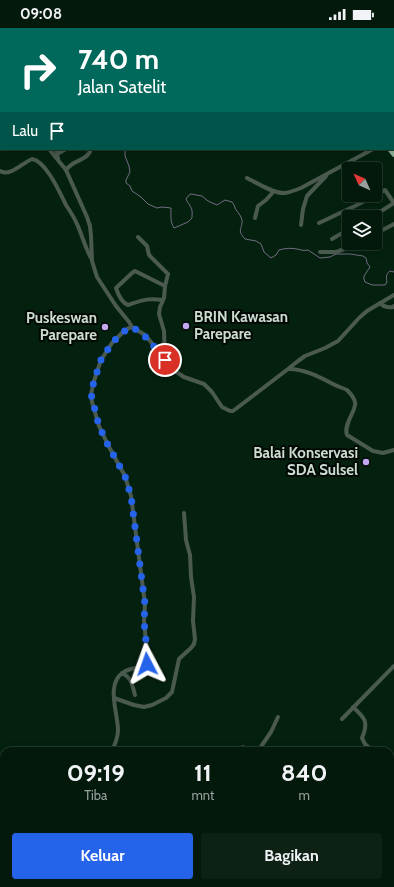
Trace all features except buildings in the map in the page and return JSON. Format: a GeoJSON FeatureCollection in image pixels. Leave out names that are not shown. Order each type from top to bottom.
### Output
{"type":"FeatureCollection","features":[{"type":"Feature","properties":{"kind":"street"},"geometry":{"type":"LineString","coordinates":[[50,150],[66,170],[82,204],[90,226],[94,270],[116,306],[132,327],[138,330],[151,342],[168,365],[184,377],[206,386],[222,407],[230,411],[233,411],[305,356],[326,348],[338,341],[367,311],[394,295]]}},
{"type":"Feature","properties":{"kind":"street"},"geometry":{"type":"LineString","coordinates":[[56,150],[58,160]]}},
{"type":"Feature","properties":{"kind":"street"},"geometry":{"type":"LineString","coordinates":[[57,154],[63,150]]}},
{"type":"Feature","properties":{"kind":"street"},"geometry":{"type":"LineString","coordinates":[[66,170],[72,164],[88,155],[91,150]]}},
{"type":"Feature","properties":{"kind":"street"},"geometry":{"type":"LineString","coordinates":[[247,178],[281,192],[294,191],[371,150]]}},
{"type":"Feature","properties":{"kind":"street"},"geometry":{"type":"LineString","coordinates":[[0,171],[3,173],[8,173],[32,159],[40,163],[48,172],[73,216],[92,260]]}},
{"type":"Feature","properties":{"kind":"street"},"geometry":{"type":"LineString","coordinates":[[301,226],[303,209],[308,196],[328,174]]}},
{"type":"Feature","properties":{"kind":"street"},"geometry":{"type":"LineString","coordinates":[[255,218],[258,206],[266,200],[274,190]]}},
{"type":"Feature","properties":{"kind":"street"},"geometry":{"type":"LineString","coordinates":[[319,222],[357,205],[384,190],[394,203],[382,211]]}},
{"type":"Feature","properties":{"kind":"street"},"geometry":{"type":"LineString","coordinates":[[382,230],[394,224]]}},
{"type":"Feature","properties":{"kind":"street"},"geometry":{"type":"LineString","coordinates":[[332,239],[342,233]]}},
{"type":"Feature","properties":{"kind":"street"},"geometry":{"type":"LineString","coordinates":[[138,237],[146,246],[149,255],[167,273],[168,276],[159,314],[164,331],[165,360]]}},
{"type":"Feature","properties":{"kind":"street"},"geometry":{"type":"LineString","coordinates":[[320,252],[336,252],[342,249]]}},
{"type":"Feature","properties":{"kind":"street"},"geometry":{"type":"LineString","coordinates":[[163,300],[145,299],[128,306],[124,303],[116,288],[135,271],[165,286]]}},
{"type":"Feature","properties":{"kind":"street"},"geometry":{"type":"LineString","coordinates":[[380,303],[384,306],[394,307]]}},
{"type":"Feature","properties":{"kind":"street"},"geometry":{"type":"LineString","coordinates":[[114,747],[118,736],[114,698],[115,682],[118,676],[122,673],[145,666],[148,662],[144,621],[145,604],[134,512],[130,491],[125,476],[99,426],[91,394],[101,360],[112,343],[123,332],[132,327]]}},
{"type":"Feature","properties":{"kind":"street"},"geometry":{"type":"LineString","coordinates":[[288,369],[303,371],[347,390],[355,403],[346,428],[347,435],[373,451],[383,453],[394,450]]}},
{"type":"Feature","properties":{"kind":"street"},"geometry":{"type":"LineString","coordinates":[[114,698],[144,707],[166,698],[172,692],[179,659],[194,644],[194,597],[190,555],[186,540],[184,513]]}},
{"type":"Feature","properties":{"kind":"street"},"geometry":{"type":"LineString","coordinates":[[342,719],[394,666]]}},
{"type":"Feature","properties":{"kind":"street"},"geometry":{"type":"LineString","coordinates":[[122,673],[128,676],[135,695]]}},
{"type":"Feature","properties":{"kind":"street"},"geometry":{"type":"LineString","coordinates":[[353,707],[362,715],[366,723],[366,731],[362,738],[368,747]]}},
{"type":"Feature","properties":{"kind":"street"},"geometry":{"type":"LineString","coordinates":[[261,747],[271,732],[278,717]]}},
{"type":"Feature","properties":{"kind":"waterway"},"geometry":{"type":"LineString","coordinates":[[125,150],[125,156],[130,172],[126,183],[130,186],[132,191],[148,204],[157,208],[171,208],[171,221],[174,228],[188,222],[192,218],[192,209],[186,199],[189,195],[202,196],[208,201],[217,205],[225,200],[232,202],[242,220],[240,231],[242,236],[245,239],[256,241],[261,244],[264,252],[271,258],[276,255],[279,250],[288,248],[308,250],[320,258],[330,257],[336,254],[363,256],[366,258],[370,267],[364,276],[364,279],[365,282],[372,285],[385,285],[387,282],[386,277],[388,273],[390,271],[394,272]]}},
{"type":"Feature","properties":{"kind":"place","name":"BRIN Kawasan Parepare"},"geometry":{"type":"Point","coordinates":[186,326]}},
{"type":"Feature","properties":{"kind":"place","name":"Puskeswan Parepare"},"geometry":{"type":"Point","coordinates":[105,327]}},
{"type":"Feature","properties":{"kind":"place","name":"Balai Konservasi SDA Sulsel"},"geometry":{"type":"Point","coordinates":[366,462]}},
{"type":"Feature","properties":{"kind":"route"},"geometry":{"type":"LineString","coordinates":[[147,664],[144,621],[145,604],[131,496],[125,476],[99,426],[91,394],[101,360],[112,343],[123,332],[132,327],[144,335],[165,360]]}}]}
